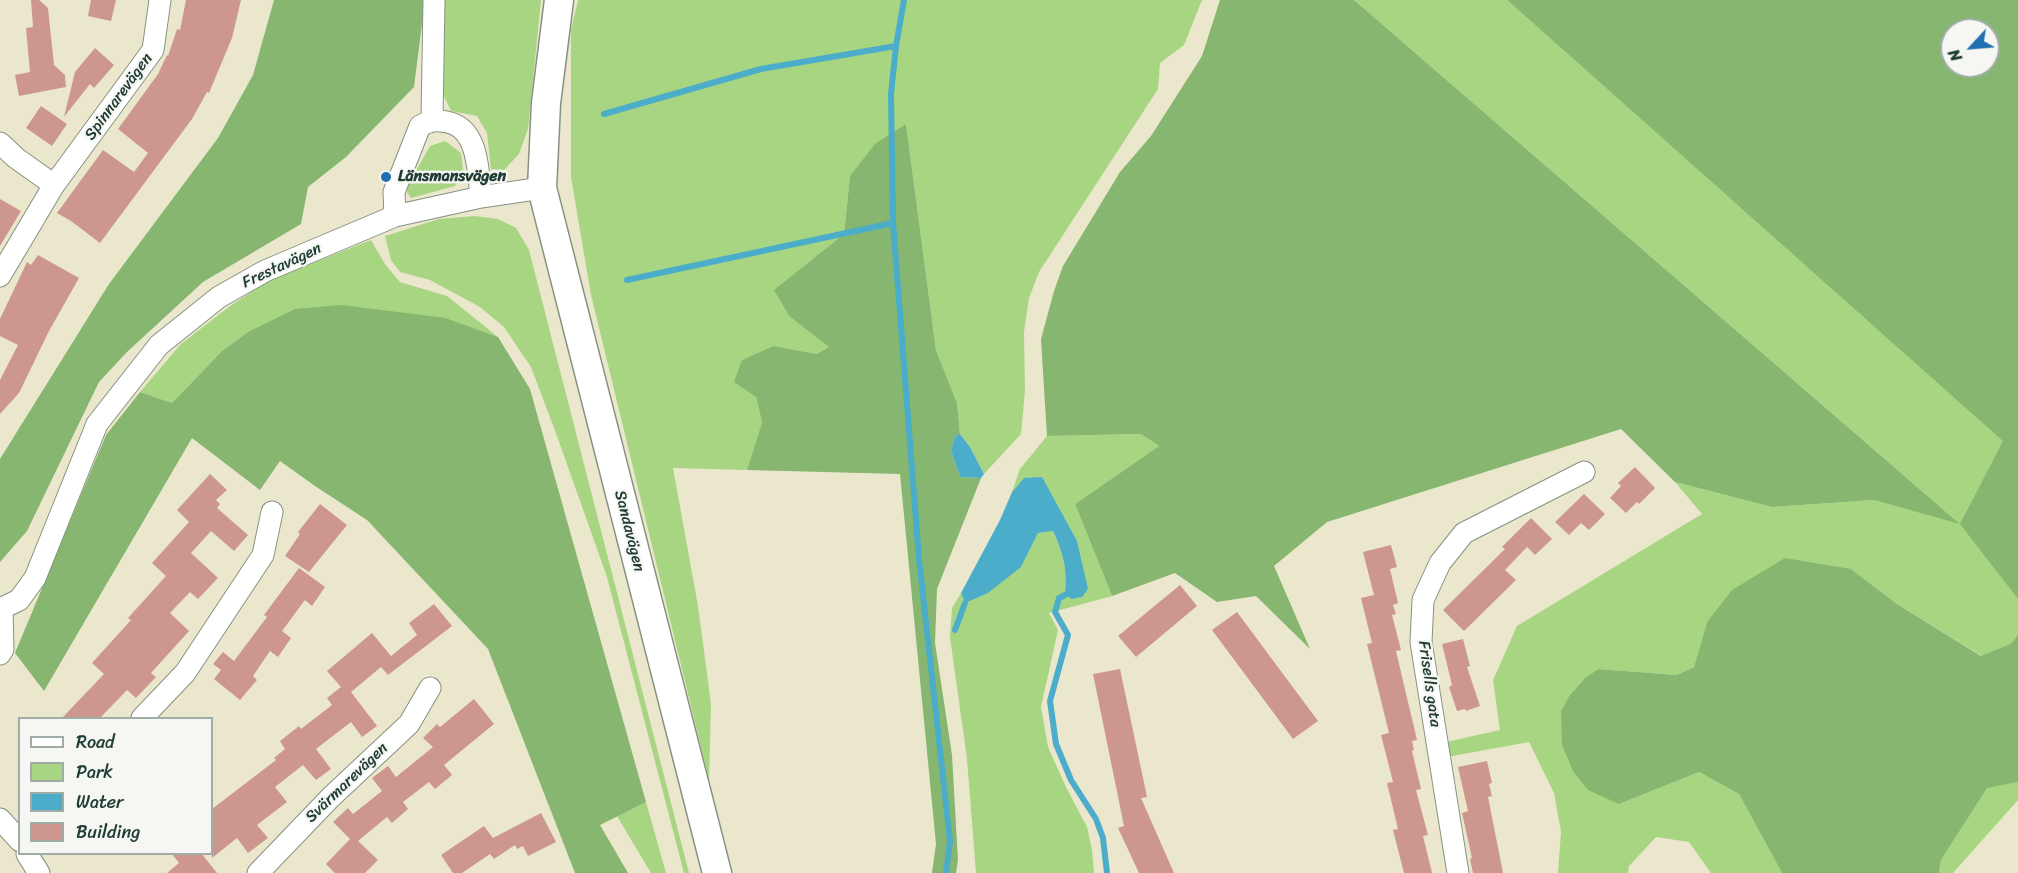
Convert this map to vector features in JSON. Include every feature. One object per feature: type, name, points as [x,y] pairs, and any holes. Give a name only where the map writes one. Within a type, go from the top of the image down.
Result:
[{"type":"street","name":"Spinnarevägen","points":[[0,276],[54,185],[153,50],[160,0]]},
{"type":"street","points":[[432,120],[434,0]]},
{"type":"street","points":[[542,188],[546,103],[559,0]]},
{"type":"street","points":[[394,216],[394,192],[420,126],[432,120],[453,123],[468,134],[477,159],[481,197]]},
{"type":"street","points":[[0,143],[16,158],[54,185]]},
{"type":"street","name":"Frestavägen","points":[[1,609],[19,600],[35,578],[98,424],[159,345],[219,297],[265,271],[394,216],[481,197],[542,188]]},
{"type":"street","name":"Sandavägen","points":[[542,188],[717,873]]},
{"type":"street","name":"Frisells gata","points":[[1458,873],[1421,642],[1423,600],[1440,563],[1464,533],[1584,472]]},
{"type":"street","points":[[143,717],[184,673],[263,555],[272,512]]},
{"type":"street","points":[[0,654],[3,649],[1,609]]},
{"type":"street","name":"Svärmarevägen","points":[[258,873],[331,797],[408,724],[430,688]]},
{"type":"street","points":[[0,819],[18,840]]},
{"type":"street","points":[[28,855],[39,873]]},
{"type":"green space","points":[[274,0],[425,0],[414,87],[346,157],[308,187],[301,224],[203,282],[127,352],[99,382],[27,531],[0,562],[0,459],[109,284],[218,138],[253,75]]},
{"type":"green space","points":[[445,0],[541,0],[528,129],[519,154],[504,170],[491,169],[487,133],[477,116],[451,111],[442,92]]},
{"type":"green space","points":[[578,0],[1202,0],[1184,45],[1160,63],[1158,89],[1039,272],[1029,298],[1024,332],[1025,390],[1021,434],[984,474],[970,447],[960,434],[957,403],[936,350],[906,124],[850,176],[844,234],[775,290],[789,316],[830,347],[817,354],[774,346],[756,397],[762,422],[747,470],[673,468],[698,606],[711,704],[709,780],[591,295],[571,177],[571,30]]},
{"type":"green space","points":[[1220,0],[1354,0],[1960,524],[1874,500],[1772,507],[1675,482],[1621,429],[1327,522],[1274,566],[1310,649],[1256,596],[1217,602],[1175,573],[1112,596],[1075,504],[1159,446],[1141,434],[1047,436],[1041,339],[1063,266],[1120,172],[1151,136],[1202,56]]},
{"type":"green space","points":[[1354,0],[1507,0],[2004,441],[1961,524],[2018,599],[2018,635],[2010,644],[1982,656],[1897,604],[1851,569],[1707,622],[1694,667],[1677,675],[1598,669],[1585,678],[1569,696],[1561,711],[1619,804],[1699,772],[1739,794],[1782,873],[1711,873],[1689,842],[1656,837],[1629,866],[1628,873],[1558,873],[1561,832],[1554,793],[1529,742],[1447,757],[1446,742],[1500,730],[1493,680],[1517,626],[1702,514],[1675,482],[1772,507],[1874,500],[1959,523]]},
{"type":"green space","points":[[1507,0],[2018,0],[2018,599],[1960,524],[2003,441]]},
{"type":"green space","points":[[906,124],[936,350],[957,403],[960,434],[955,436],[951,451],[960,477],[981,478],[937,589],[935,643],[952,755],[958,860],[956,873],[932,873],[936,844],[900,474],[747,470],[762,422],[756,397],[734,382],[742,360],[774,346],[817,354],[829,347],[789,316],[774,290],[844,234],[850,176],[875,144]]},
{"type":"green space","points":[[445,141],[461,153],[463,169],[455,186],[411,198],[407,192],[409,183],[430,146]]},
{"type":"green space","points":[[475,216],[498,219],[516,228],[529,250],[689,873],[684,873],[607,577],[531,367],[504,327],[480,307],[430,280],[400,272],[391,260],[385,236],[439,219]]},
{"type":"green space","points":[[371,240],[385,264],[400,282],[447,296],[498,337],[446,318],[248,332],[222,351],[172,403],[140,392],[181,344],[230,306],[270,280]]},
{"type":"green space","points":[[341,305],[446,318],[498,337],[530,389],[646,802],[600,825],[628,873],[575,873],[488,649],[367,520],[280,461],[260,490],[192,438],[44,691],[15,653],[106,435],[140,392],[172,403],[222,351],[248,332],[295,309]]},
{"type":"green space","points":[[1141,434],[1159,446],[1075,504],[1112,596],[1049,613],[1058,630],[1041,707],[1048,747],[1087,827],[1094,873],[976,873],[967,759],[950,637],[952,608],[961,593],[965,603],[1021,567],[1038,533],[1053,531],[1062,552],[1067,579],[1088,589],[1024,478],[1012,492],[1020,469],[1047,436]]},
{"type":"green space","points":[[1785,558],[1851,569],[1897,604],[1981,656],[2010,644],[2018,635],[2018,782],[1987,788],[1941,860],[1939,873],[1782,873],[1739,794],[1699,772],[1619,804],[1588,790],[1573,771],[1562,745],[1561,711],[1569,696],[1585,678],[1598,669],[1677,675],[1694,667],[1707,622],[1732,590]]},
{"type":"green space","points":[[2018,782],[2018,800],[1953,873],[1939,873],[1941,860],[1987,787]]},
{"type":"green space","points":[[646,802],[666,873],[651,873],[617,816]]},
{"type":"water","points":[[960,434],[970,447],[984,474],[981,478],[960,477],[951,451],[955,436]]},
{"type":"water","points":[[1042,477],[1077,541],[1088,589],[1082,597],[1072,599],[1065,595],[1064,562],[1053,531],[1038,533],[1021,567],[988,593],[965,603],[961,593],[1000,520],[1012,492],[1024,478]]},
{"type":"building","points":[[31,0],[39,0],[48,8],[54,65],[65,75],[66,87],[19,96],[15,75],[30,72],[26,28],[33,27]]},
{"type":"building","points":[[91,0],[116,0],[111,21],[88,16]]},
{"type":"building","points":[[186,0],[241,0],[232,38],[209,93],[207,92],[192,119],[100,243],[57,213],[103,150],[134,172],[148,153],[118,129],[158,74],[168,56],[177,29],[180,30]]},
{"type":"building","points":[[95,48],[114,65],[94,88],[90,84],[64,117],[75,72]]},
{"type":"building","points":[[41,106],[67,124],[52,146],[26,128]]},
{"type":"building","points":[[0,199],[21,211],[0,246]]},
{"type":"building","points":[[38,255],[79,278],[49,331],[19,393],[0,414],[0,380],[18,345],[0,336],[0,319],[27,262],[31,265]]},
{"type":"building","points":[[1635,467],[1655,488],[1626,513],[1610,498],[1621,486],[1618,483]]},
{"type":"building","points":[[210,474],[227,490],[216,500],[220,504],[217,508],[248,535],[234,551],[211,531],[191,553],[218,578],[198,599],[190,592],[170,613],[189,631],[151,673],[156,677],[136,698],[127,690],[101,717],[63,717],[104,674],[92,663],[131,620],[128,618],[166,576],[152,563],[189,522],[177,510]]},
{"type":"building","points":[[1584,494],[1605,514],[1589,530],[1581,523],[1569,535],[1555,522]]},
{"type":"building","points":[[320,504],[347,525],[309,572],[285,556],[300,534],[298,532]]},
{"type":"building","points":[[1531,518],[1552,539],[1535,555],[1527,547],[1505,570],[1516,580],[1464,631],[1443,610],[1505,549],[1502,547]]},
{"type":"building","points":[[1391,545],[1397,567],[1390,569],[1398,603],[1393,605],[1396,614],[1392,615],[1401,650],[1396,651],[1417,740],[1412,741],[1414,750],[1412,751],[1421,789],[1416,790],[1428,835],[1423,836],[1432,873],[1404,873],[1393,830],[1398,829],[1387,783],[1393,782],[1381,735],[1389,733],[1367,644],[1372,643],[1361,598],[1374,595],[1363,552]]},
{"type":"building","points":[[299,568],[325,587],[312,606],[305,600],[282,631],[291,638],[278,657],[270,651],[253,676],[257,680],[240,700],[214,679],[221,670],[213,664],[223,652],[234,661],[267,617],[264,615]]},
{"type":"building","points":[[1180,585],[1197,606],[1136,657],[1118,636]]},
{"type":"building","points":[[434,604],[452,626],[388,675],[381,667],[351,692],[377,726],[362,737],[351,722],[316,749],[331,769],[316,780],[303,765],[275,787],[287,802],[257,825],[268,838],[248,853],[237,838],[212,858],[213,808],[276,760],[274,758],[285,749],[280,741],[299,726],[301,729],[332,705],[327,698],[341,687],[327,671],[372,633],[391,656],[417,635],[409,623]]},
{"type":"building","points":[[1237,612],[1318,721],[1293,739],[1212,630]]},
{"type":"building","points":[[1463,639],[1470,666],[1467,667],[1480,706],[1466,711],[1465,709],[1457,711],[1449,687],[1452,685],[1442,644]]},
{"type":"building","points":[[1120,669],[1147,797],[1141,798],[1174,873],[1139,873],[1118,828],[1124,826],[1093,674]]},
{"type":"building","points":[[474,699],[494,724],[444,765],[452,775],[435,789],[429,782],[403,802],[408,809],[392,823],[387,817],[358,841],[378,860],[365,873],[335,873],[326,864],[350,839],[333,822],[348,808],[353,814],[382,791],[372,778],[388,766],[396,777],[433,747],[423,738],[437,724],[440,727]]},
{"type":"building","points":[[1487,761],[1492,783],[1489,784],[1492,796],[1488,797],[1503,873],[1473,873],[1462,813],[1468,811],[1458,767]]},
{"type":"building","points":[[541,813],[556,842],[528,856],[523,846],[517,849],[515,845],[494,859],[490,854],[462,873],[453,873],[441,855],[484,826],[493,838]]},
{"type":"building","points":[[173,855],[203,855],[217,873],[167,873],[179,863]]},
{"type":"waterway","points":[[904,0],[891,94],[893,223],[919,559],[950,841],[946,873]]},
{"type":"waterway","points":[[604,114],[761,69],[896,46]]},
{"type":"waterway","points":[[627,280],[893,223]]},
{"type":"waterway","points":[[1065,595],[1059,598],[1055,612],[1068,635],[1050,701],[1056,744],[1071,780],[1096,819],[1103,838],[1107,873]]},
{"type":"waterway","points":[[955,630],[965,603]]},
{"type":"place","name":"Länsmansvägen","points":[[386,177]]}]
